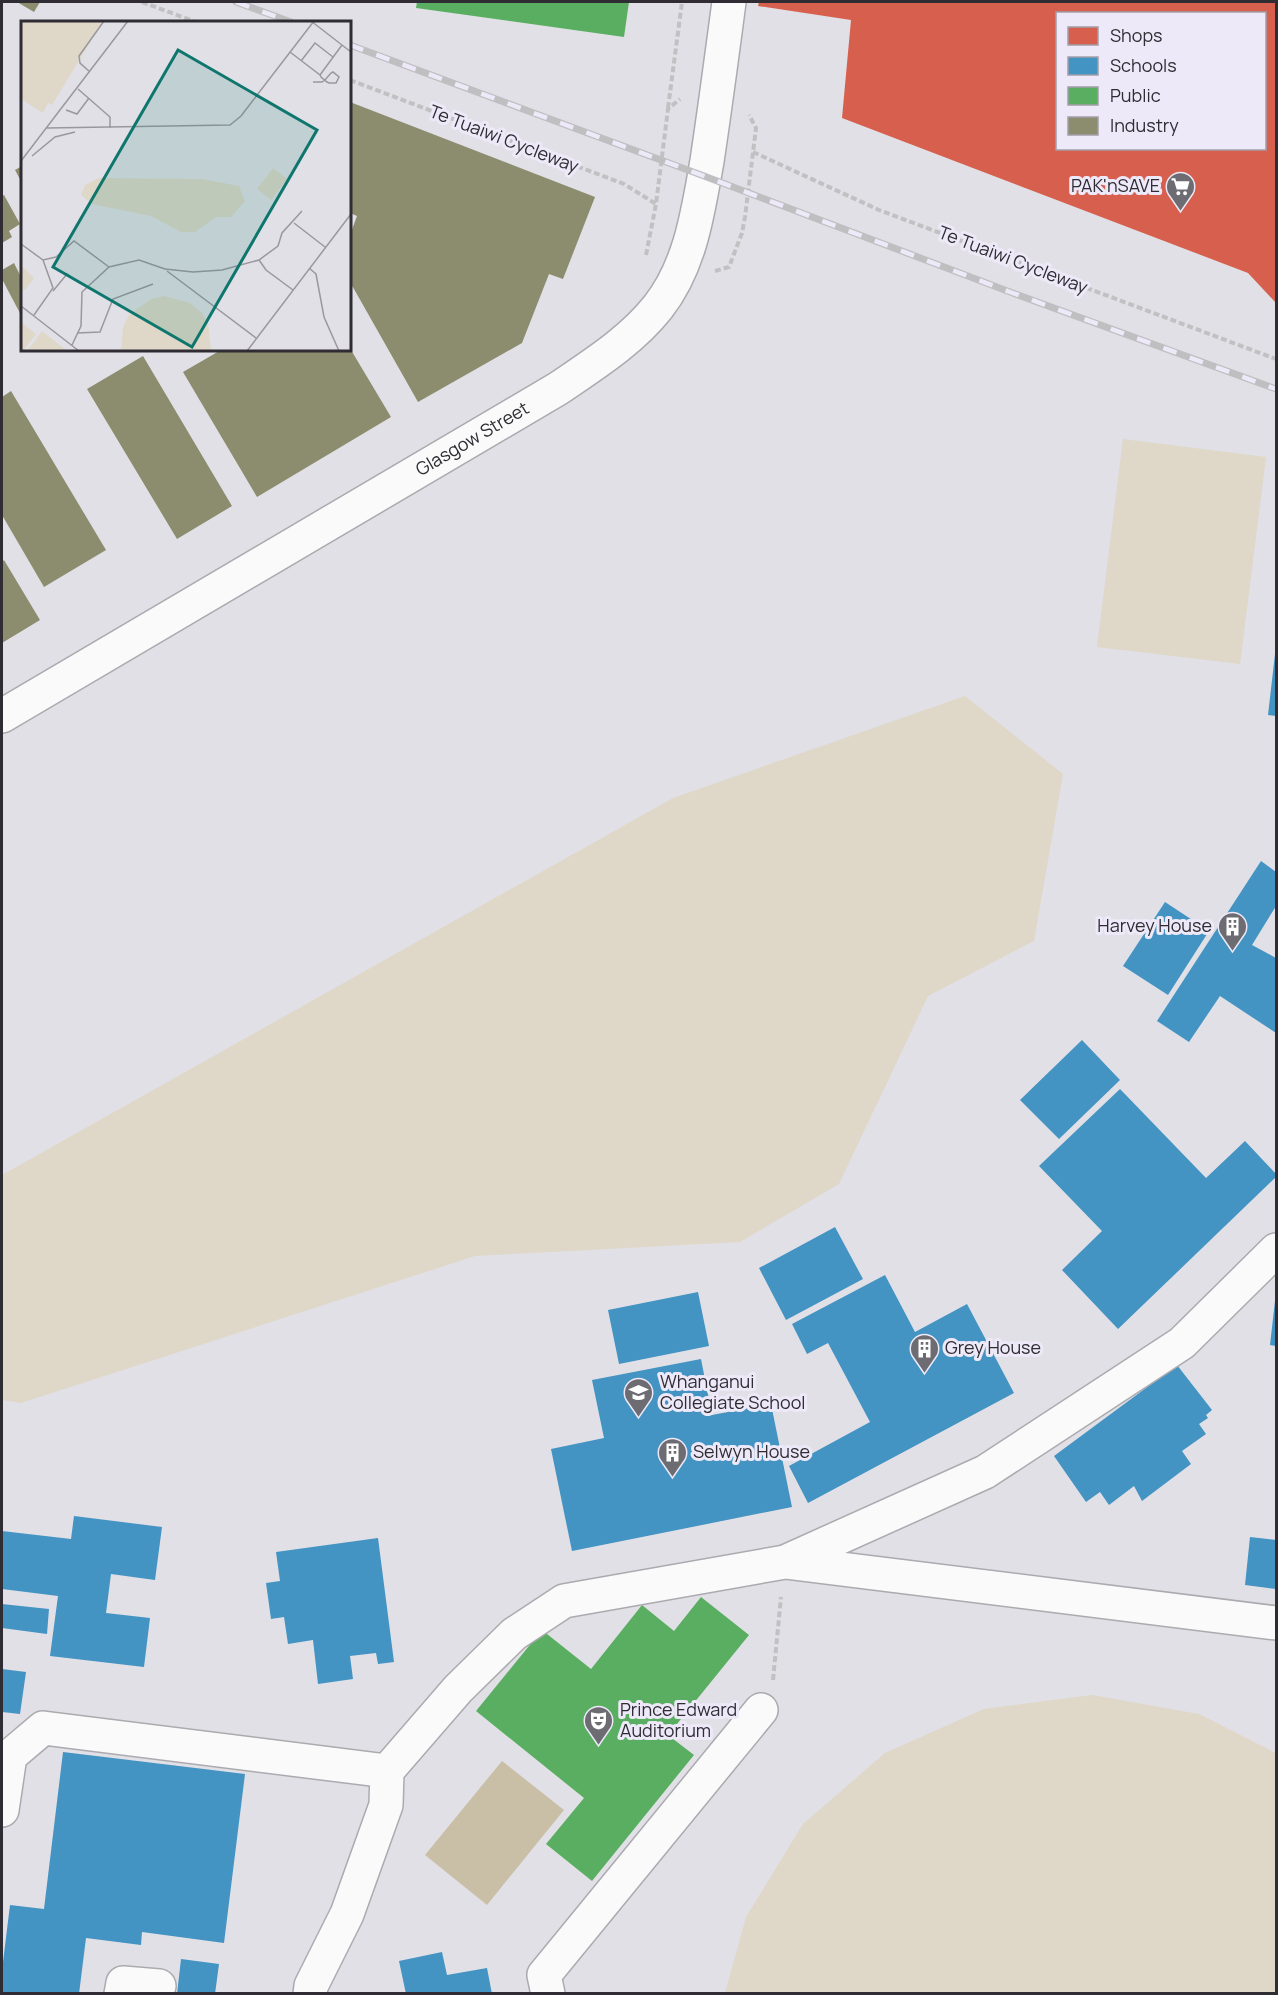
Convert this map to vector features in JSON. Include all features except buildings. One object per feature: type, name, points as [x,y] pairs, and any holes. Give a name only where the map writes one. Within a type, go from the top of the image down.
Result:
[{"type":"main road","name":"Glasgow Street","points":[[2,716],[549,394],[626,340],[663,299],[674,283],[688,249],[700,203],[729,2]]},
{"type":"main road","points":[[310,1994],[311,1986],[347,1914],[386,1805],[387,1771],[458,1689],[514,1634],[564,1601],[785,1562],[985,1472],[1182,1343],[1276,1250]]},
{"type":"main road","points":[[785,1562],[1276,1623]]},
{"type":"main road","points":[[548,1994],[544,1976],[761,1710]]},
{"type":"main road","points":[[2,1810],[10,1756],[43,1728],[387,1771]]},
{"type":"main road","points":[[121,1994],[123,1983],[159,1986]]},
{"type":"path","points":[[142,2],[193,21]]},
{"type":"path","points":[[645,260],[656,204],[682,2]]},
{"type":"path","name":"Te Tuaiwi Cycleway","points":[[351,80],[624,184],[656,204]]},
{"type":"path","points":[[668,109],[678,101]]},
{"type":"path","points":[[721,270],[729,267],[745,217],[756,128],[748,114]]},
{"type":"path","name":"Te Tuaiwi Cycleway","points":[[753,152],[879,210],[1276,359]]},
{"type":"path","points":[[728,249],[735,250]]},
{"type":"path","points":[[761,1710],[772,1690],[785,1562]]},
{"type":"shaded area","points":[[1123,439],[1266,457],[1240,664],[1097,647]]},
{"type":"shaded area","points":[[965,696],[1063,774],[1034,941],[928,996],[839,1184],[740,1242],[475,1256],[21,1403],[2,1400],[2,1175],[673,798]]},
{"type":"shaded area","points":[[1092,1695],[1199,1714],[1276,1753],[1276,1993],[725,1993],[746,1917],[803,1824],[885,1753],[984,1709]]},
{"type":"shaded area","points":[[502,1761],[564,1810],[487,1905],[425,1855]]},
{"type":"railway","points":[[236,2],[288,21]]},
{"type":"railway","points":[[351,45],[1276,389]]},
{"type":"place","name":"PAK'nSAVE","points":[[1181,212]]},
{"type":"place","name":"Harvey House","points":[[1233,952]]},
{"type":"place","name":"Grey House","points":[[924,1374]]},
{"type":"place","name":"Whanganui Collegiate School","points":[[639,1418]]},
{"type":"place","name":"Selwyn House","points":[[672,1478]]},
{"type":"place","name":"Prince Edward Auditorium","points":[[599,1746]]}]
